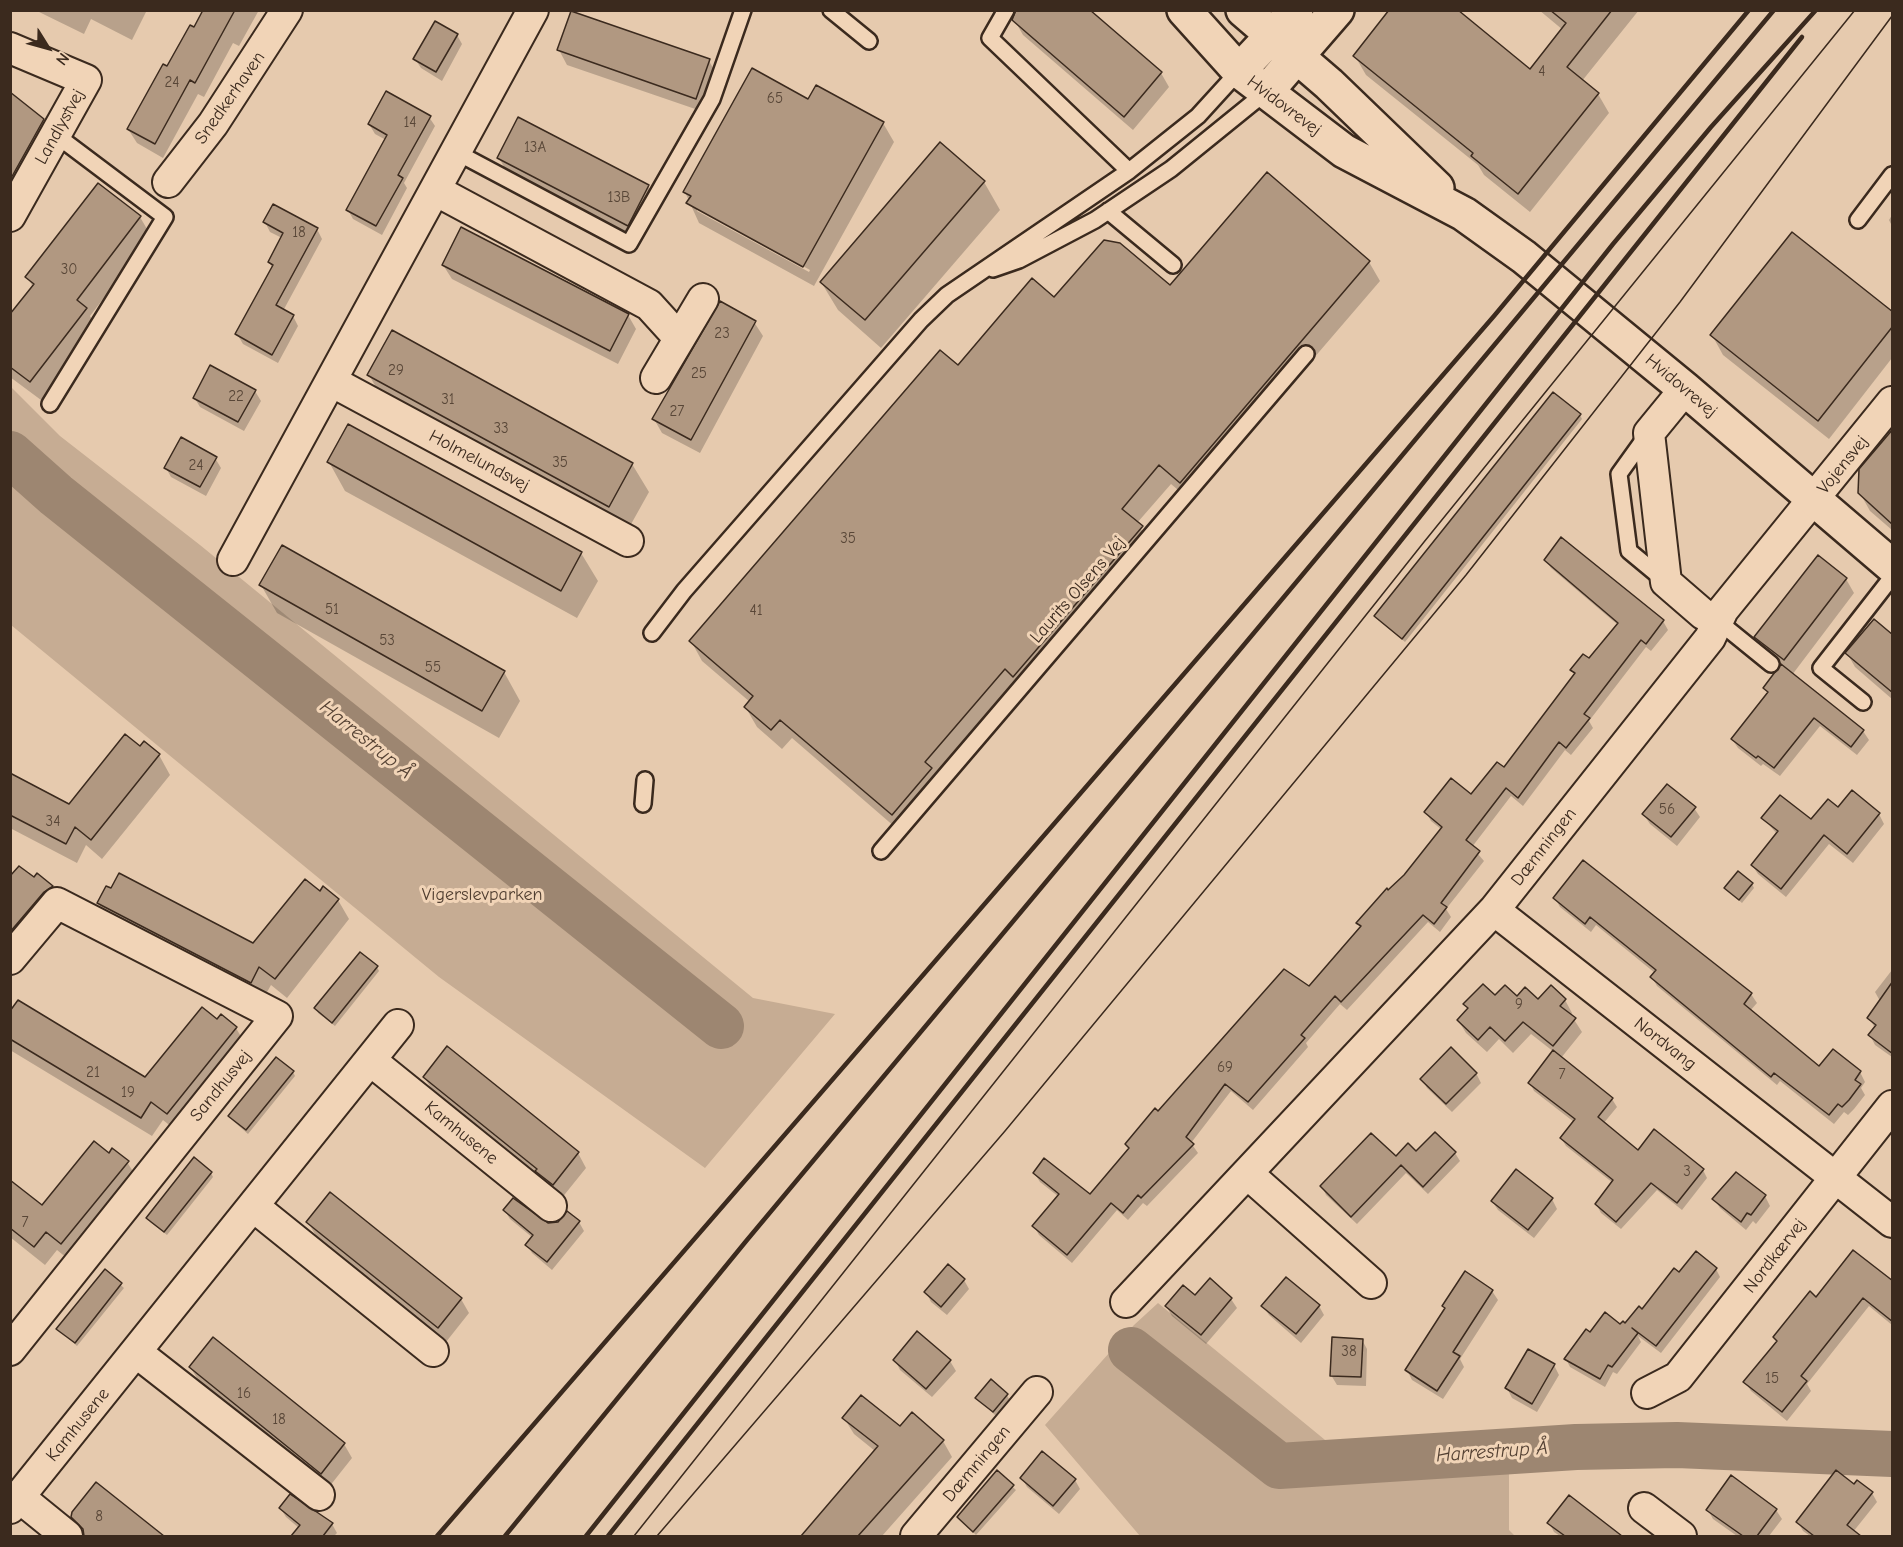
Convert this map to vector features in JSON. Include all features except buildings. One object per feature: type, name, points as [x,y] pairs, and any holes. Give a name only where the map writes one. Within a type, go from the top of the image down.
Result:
[{"type":"street","name":"Snedkerhaven","points":[[168,182],[213,124],[287,10]]},
{"type":"street","points":[[233,560],[533,10]]},
{"type":"street","name":"Hvidovrevej","points":[[1184,10],[1239,71],[1344,151],[1464,214]]},
{"type":"street","name":"Hvidovrevej","points":[[1243,10],[1286,46],[1464,214],[1524,257],[1686,389],[1893,566]]},
{"type":"street","points":[[1266,92],[1286,46],[1296,10]]},
{"type":"street","points":[[1239,71],[1286,46],[1338,10]]},
{"type":"street","name":"Landlystvej","points":[[10,48],[86,80],[10,216]]},
{"type":"street","points":[[435,190],[650,306],[679,338]]},
{"type":"street","points":[[656,378],[703,299]]},
{"type":"street","name":"Holmelundsvej","points":[[331,381],[628,541]]},
{"type":"street","points":[[1686,389],[1649,433],[1666,582],[1703,614],[1718,621]]},
{"type":"street","name":"Vojensvej","points":[[1815,499],[1893,402]]},
{"type":"street","name":"Dæmningen","points":[[1126,1302],[1494,910],[1710,638],[1723,610],[1815,499]]},
{"type":"street","name":"Sandhusvej","points":[[10,959],[57,903],[277,1016],[10,1350]]},
{"type":"street","name":"Nordvang","points":[[1494,910],[1893,1222]]},
{"type":"street","name":"Kamhusene","points":[[67,1536],[15,1503],[398,1025]]},
{"type":"street","name":"Kamhusene","points":[[370,1060],[551,1206]]},
{"type":"street","name":"Nordkærvej","points":[[1647,1393],[1678,1377],[1893,1106]]},
{"type":"street","points":[[1248,1174],[1371,1283]]},
{"type":"street","points":[[253,1206],[433,1351]]},
{"type":"street","points":[[136,1352],[319,1495]]},
{"type":"street","name":"Dæmningen","points":[[916,1536],[1037,1392]]},
{"type":"street","points":[[1644,1508],[1681,1536]]},
{"type":"lane","points":[[456,152],[629,244],[712,99],[742,10]]},
{"type":"lane","points":[[831,10],[869,41]]},
{"type":"lane","points":[[1006,10],[990,38],[1129,171]]},
{"type":"lane","points":[[652,633],[684,591],[921,320],[947,295],[1035,232],[1129,171],[1198,116],[1239,71]]},
{"type":"lane","points":[[979,274],[1019,260],[1108,212],[1171,169],[1266,92]]},
{"type":"lane","points":[[50,404],[165,217],[56,135]]},
{"type":"lane","points":[[1858,220],[1893,175]]},
{"type":"lane","points":[[1108,212],[1173,265]]},
{"type":"lane","name":"Laurits Olsens Vej","points":[[881,851],[1305,354]]},
{"type":"lane","points":[[1863,702],[1821,668],[1893,577]]},
{"type":"lane","points":[[1718,621],[1772,664]]},
{"type":"lane","points":[[643,804],[645,780]]},
{"type":"green space","name":"Vigerslevparken","points":[[10,386],[60,436],[200,545],[753,998],[835,1014],[705,1168],[439,977],[11,625]]},
{"type":"green space","points":[[1158,1303],[1330,1444],[1509,1431],[1509,1530],[1515,1536],[1140,1536],[1045,1425],[1134,1325]]},
{"type":"waterway","name":"Harrestrup Å","points":[[10,454],[56,495],[721,1026]]},
{"type":"waterway","name":"Harrestrup Å","points":[[1131,1350],[1279,1466],[1576,1447],[1677,1445],[1892,1454]]},
{"type":"tram line","points":[[634,1536],[1424,542],[1855,10]]},
{"type":"tram line","points":[[657,1536],[1005,1131],[1466,575],[1680,302],[1892,16]]},
{"type":"railway","points":[[437,1536],[1494,316],[1749,10]]},
{"type":"railway","points":[[505,1536],[747,1240],[1774,10]]},
{"type":"railway","points":[[586,1536],[1613,244],[1711,127],[1816,10]]},
{"type":"railway","points":[[608,1536],[1802,37]]}]
